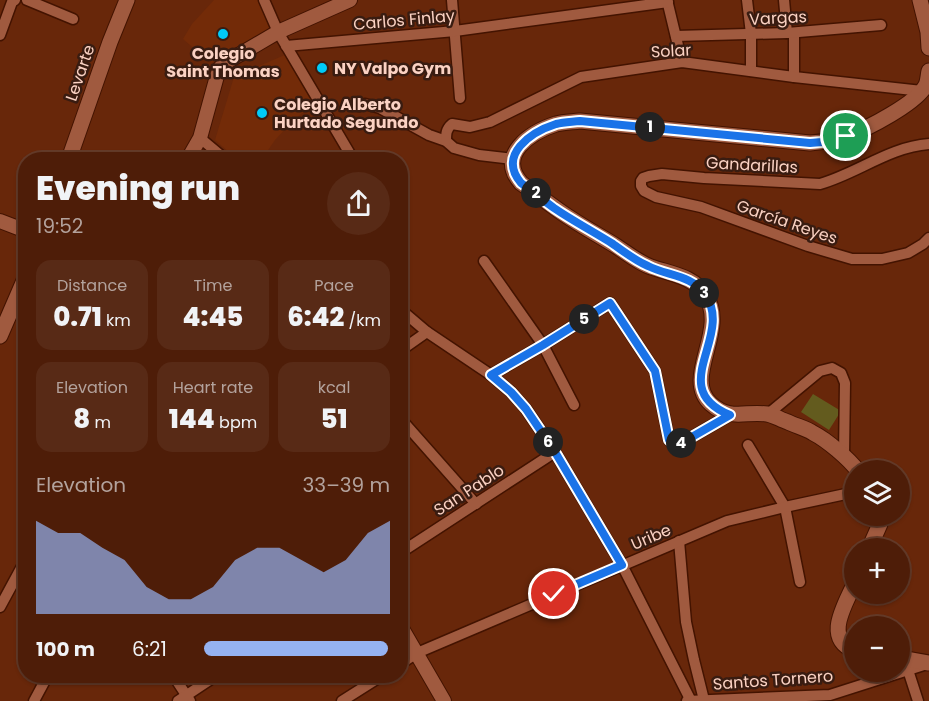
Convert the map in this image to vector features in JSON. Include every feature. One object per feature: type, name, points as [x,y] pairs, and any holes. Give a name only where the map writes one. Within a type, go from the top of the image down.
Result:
[{"type":"main road","name":"Levarte","points":[[71,152],[127,0]]},
{"type":"main road","points":[[920,0],[928,32],[929,48]]},
{"type":"main road","points":[[848,460],[815,433],[768,414],[730,415],[718,410],[709,402],[701,387],[701,377],[713,324],[711,306],[704,292],[692,281],[648,266],[555,208],[521,183],[514,172],[514,153],[522,143],[541,130],[558,124],[580,121],[810,143],[822,142],[846,136],[869,126],[905,105],[926,83]]},
{"type":"main road","points":[[0,336],[18,294]]},
{"type":"main road","points":[[844,644],[840,640],[837,628],[845,604]]},
{"type":"main road","points":[[910,664],[929,663]]},
{"type":"street","points":[[27,0],[73,19]]},
{"type":"street","points":[[264,0],[278,32],[349,152]]},
{"type":"street","points":[[192,152],[200,138],[217,76],[225,63],[278,32],[350,0]]},
{"type":"street","points":[[452,0],[460,98]]},
{"type":"street","points":[[747,0],[751,34],[751,71]]},
{"type":"street","points":[[784,0],[794,77]]},
{"type":"street","points":[[0,35],[14,1]]},
{"type":"street","points":[[668,1],[682,62]]},
{"type":"street","name":"Carlos Finlay","points":[[286,45],[455,31],[668,1]]},
{"type":"street","name":"Vargas","points":[[676,36],[790,33],[881,25]]},
{"type":"street","name":"Solar","points":[[446,141],[446,132],[452,124],[470,127],[490,122],[576,79],[682,62],[794,77],[926,83]]},
{"type":"street","points":[[358,105],[365,104],[380,108],[429,135],[446,141],[454,148],[513,159]]},
{"type":"street","points":[[200,138],[217,152]]},
{"type":"street","name":"Gandarillas","points":[[641,181],[649,176],[662,174],[820,184],[834,180],[899,149],[929,144]]},
{"type":"street","name":"García Reyes","points":[[641,181],[644,191],[656,197],[700,207],[808,246],[852,259],[882,259],[908,253],[929,238]]},
{"type":"street","points":[[0,221],[18,228]]},
{"type":"street","points":[[484,261],[543,345],[574,405]]},
{"type":"street","points":[[491,375],[610,303],[655,371],[669,440],[678,445],[730,415]]},
{"type":"street","points":[[408,316],[427,332],[491,375],[526,409],[555,452],[622,565],[691,700]]},
{"type":"street","points":[[408,345],[427,332]]},
{"type":"street","points":[[768,414],[820,371],[832,368],[841,373],[845,383],[844,455]]},
{"type":"street","points":[[408,427],[476,504]]},
{"type":"street","points":[[748,445],[785,507],[800,582]]},
{"type":"street","name":"San Pablo","points":[[408,548],[555,452]]},
{"type":"street","name":"Uribe","points":[[408,658],[727,521],[844,494]]},
{"type":"street","points":[[679,541],[686,622],[704,700]]},
{"type":"street","points":[[0,607],[18,574]]},
{"type":"street","points":[[408,638],[444,701]]},
{"type":"street","points":[[910,680],[918,701]]},
{"type":"street","name":"Santos Tornero","points":[[686,701],[830,695],[861,682]]},
{"type":"street","points":[[34,701],[44,683]]},
{"type":"street","points":[[177,683],[185,699],[206,683]]},
{"type":"street","points":[[342,701],[370,683]]},
{"type":"shaded area","name":"Colegio Saint Thomas","points":[[214,0],[260,0],[270,28],[211,63],[183,39],[192,24]]},
{"type":"shaded area","name":"Colegio Alberto Hurtado Segundo","points":[[287,54],[314,102],[289,125],[267,152],[229,152],[215,140],[234,77]]},
{"type":"shaded area","points":[[813,394],[841,411],[829,430],[801,412]]},
{"type":"place","name":"Colegio Saint Thomas","points":[[223,34]]},
{"type":"place","name":"NY Valpo Gym","points":[[322,68]]},
{"type":"place","name":"Colegio Alberto Hurtado Segundo","points":[[262,113]]},
{"type":"route","points":[[554,594],[622,565],[555,452],[526,409],[491,375],[610,303],[655,371],[669,440],[678,445],[730,415],[718,410],[702,392],[700,382],[713,324],[711,306],[704,292],[692,281],[648,266],[555,208],[517,178],[512,165],[514,153],[522,143],[541,130],[558,124],[580,121],[810,143],[846,136]]}]
